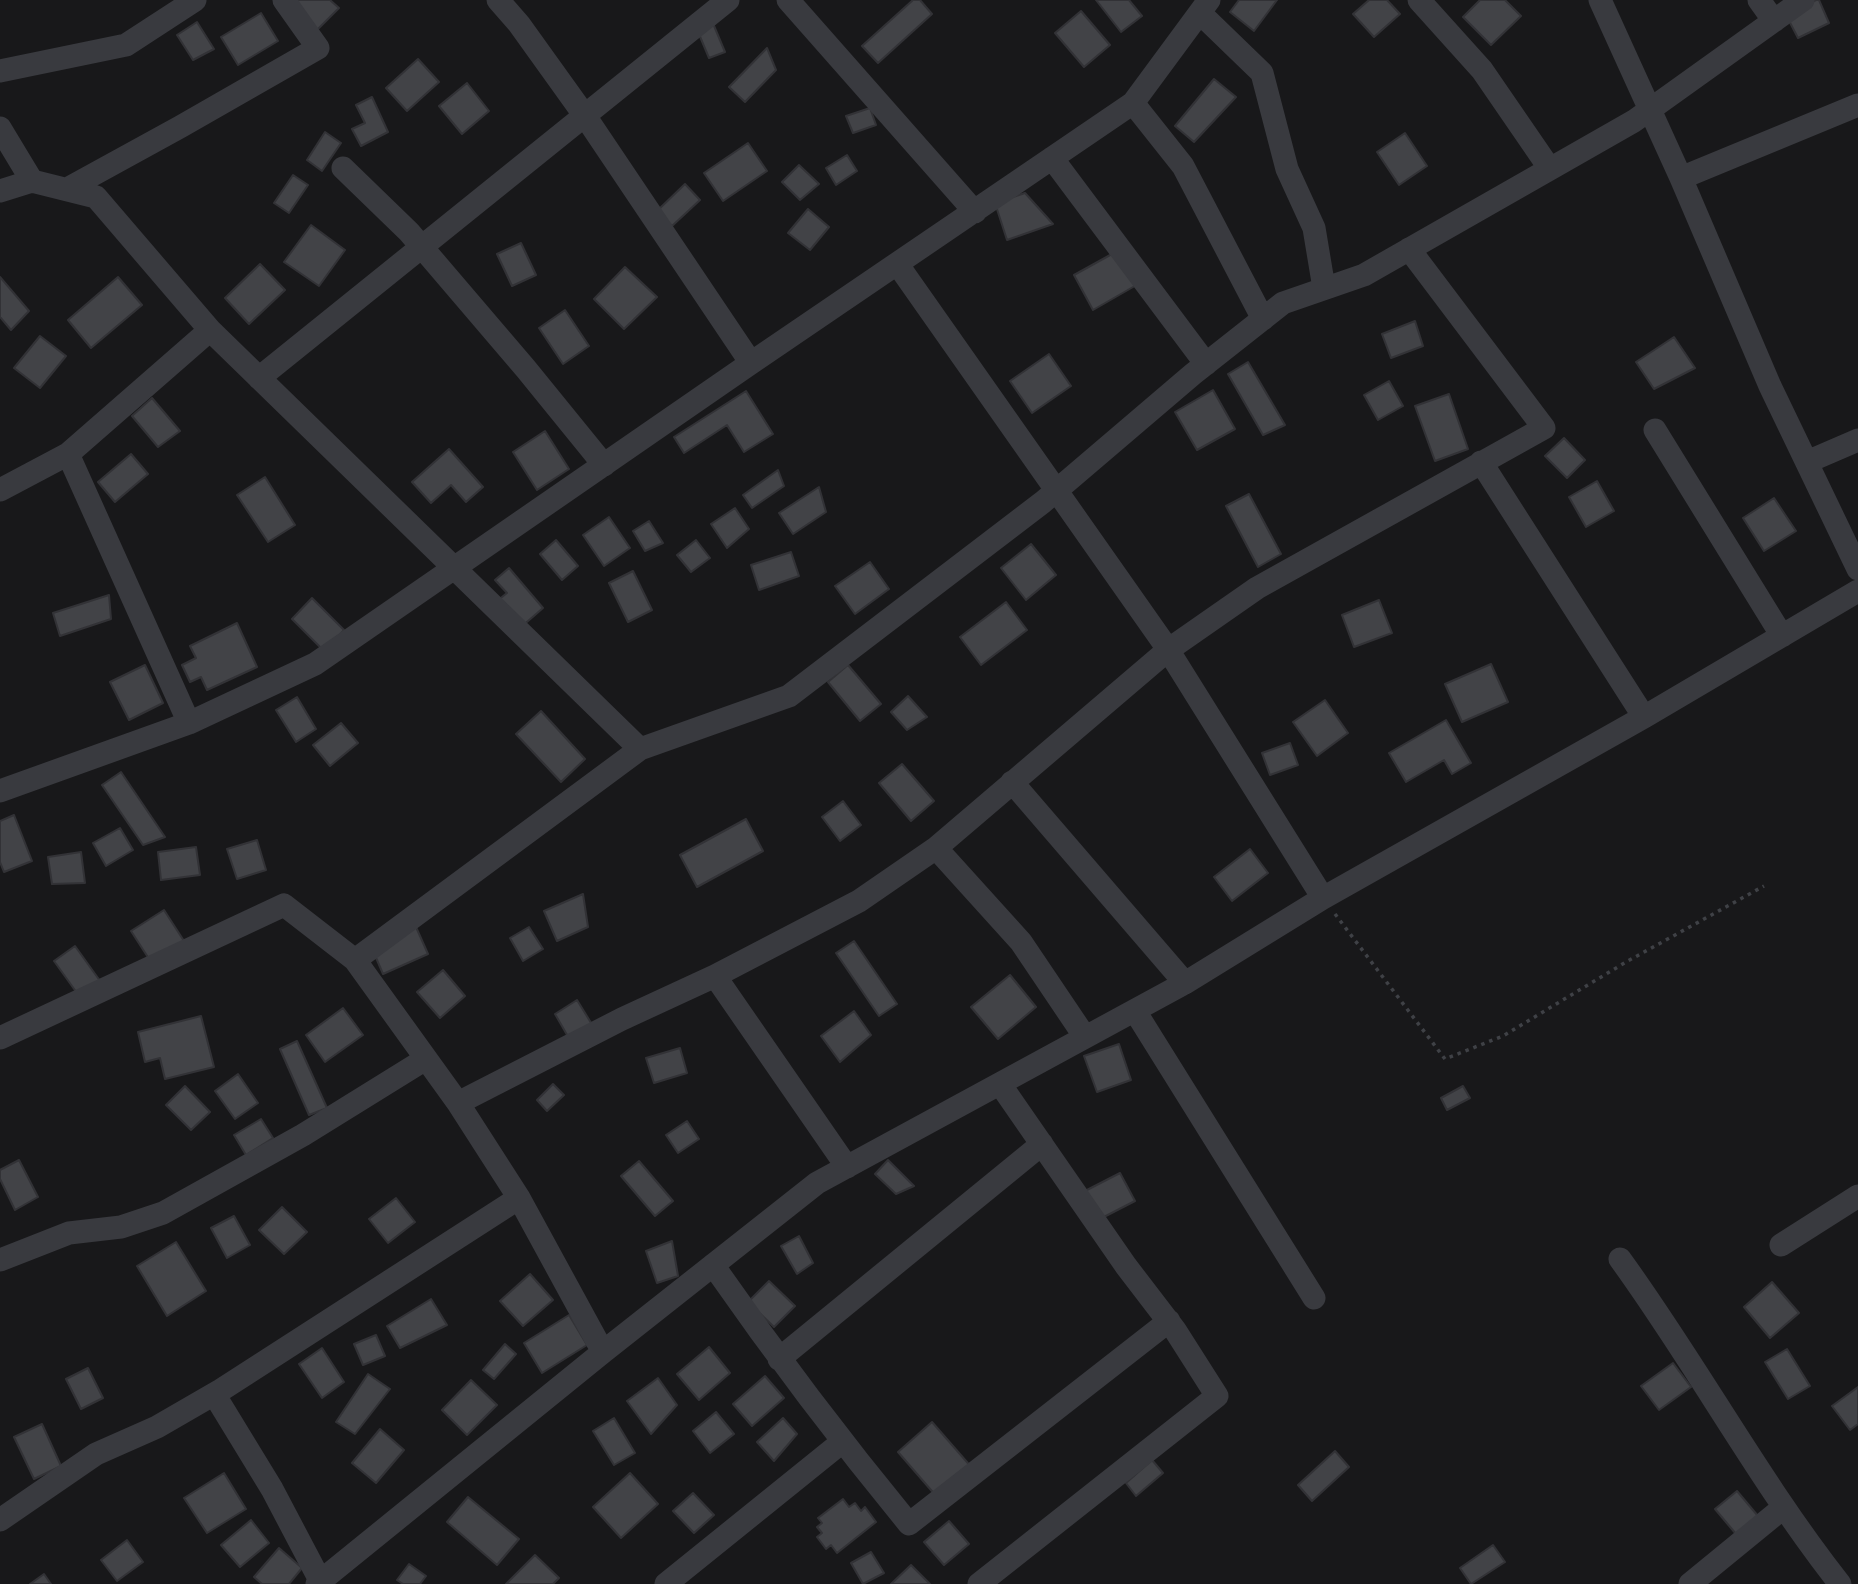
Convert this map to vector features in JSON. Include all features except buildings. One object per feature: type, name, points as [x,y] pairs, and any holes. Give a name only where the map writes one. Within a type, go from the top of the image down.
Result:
[{"type":"street","points":[[0,71],[126,45],[195,0]]},
{"type":"street","points":[[67,190],[318,48],[285,0]]},
{"type":"street","points":[[498,0],[519,24],[585,116],[751,363]]},
{"type":"street","points":[[788,0],[975,212]]},
{"type":"street","points":[[1419,0],[1482,70],[1550,169]]},
{"type":"street","points":[[1600,0],[1681,178],[1770,386],[1858,569]]},
{"type":"street","points":[[1759,0],[1774,21]]},
{"type":"street","points":[[355,960],[640,749],[789,696],[1056,490],[1283,303],[1364,275],[1634,121],[1802,0]]},
{"type":"street","points":[[259,378],[585,116],[718,3]]},
{"type":"street","points":[[0,791],[188,723],[315,664],[1133,103],[1205,6],[1262,73],[1287,169],[1314,228],[1324,288]]},
{"type":"street","points":[[1133,103],[1183,166],[1263,319]]},
{"type":"street","points":[[1681,178],[1858,105]]},
{"type":"street","points":[[0,128],[32,181]]},
{"type":"street","points":[[1052,158],[1206,364]]},
{"type":"street","points":[[343,168],[409,232],[604,465]]},
{"type":"street","points":[[0,191],[32,181],[96,197],[210,330],[640,749]]},
{"type":"street","points":[[458,1103],[622,1019],[715,976],[859,901],[936,848],[1168,650],[1257,588],[1544,428],[1409,249]]},
{"type":"street","points":[[898,265],[1168,650],[1323,898]]},
{"type":"street","points":[[0,490],[68,454],[210,330]]},
{"type":"street","points":[[1655,430],[1782,636]]},
{"type":"street","points":[[1807,463],[1858,440]]},
{"type":"street","points":[[68,454],[188,723]]},
{"type":"street","points":[[1481,463],[1644,717]]},
{"type":"street","points":[[214,1394],[272,1489],[320,1583],[603,1352],[817,1183],[1185,983],[1323,898],[1644,717],[1858,591]]},
{"type":"street","points":[[1013,782],[1185,983]]},
{"type":"street","points":[[936,848],[1021,942],[1085,1037]]},
{"type":"street","points":[[0,1038],[284,905],[355,960],[424,1060],[458,1103],[519,1198],[603,1352]]},
{"type":"street","points":[[715,976],[847,1167]]},
{"type":"street","points":[[1135,1010],[1314,1298]]},
{"type":"street","points":[[0,1260],[69,1233],[121,1227],[163,1213],[303,1135],[424,1060]]},
{"type":"street","points":[[988,1581],[1217,1396],[1168,1321],[1126,1266],[1000,1084]]},
{"type":"street","points":[[779,1359],[1042,1144]]},
{"type":"street","points":[[1781,1245],[1858,1196]]},
{"type":"street","points":[[0,1520],[96,1454],[157,1427],[214,1394],[519,1198]]},
{"type":"street","points":[[1620,1259],[1801,1535],[1840,1584]]},
{"type":"street","points":[[713,1265],[779,1359],[909,1524],[1168,1321]]},
{"type":"street","points":[[666,1584],[842,1442]]},
{"type":"street","points":[[1690,1584],[1784,1507]]},
{"type":"path","points":[[1323,898],[1445,1059],[1503,1036],[1626,962],[1764,886]]}]
